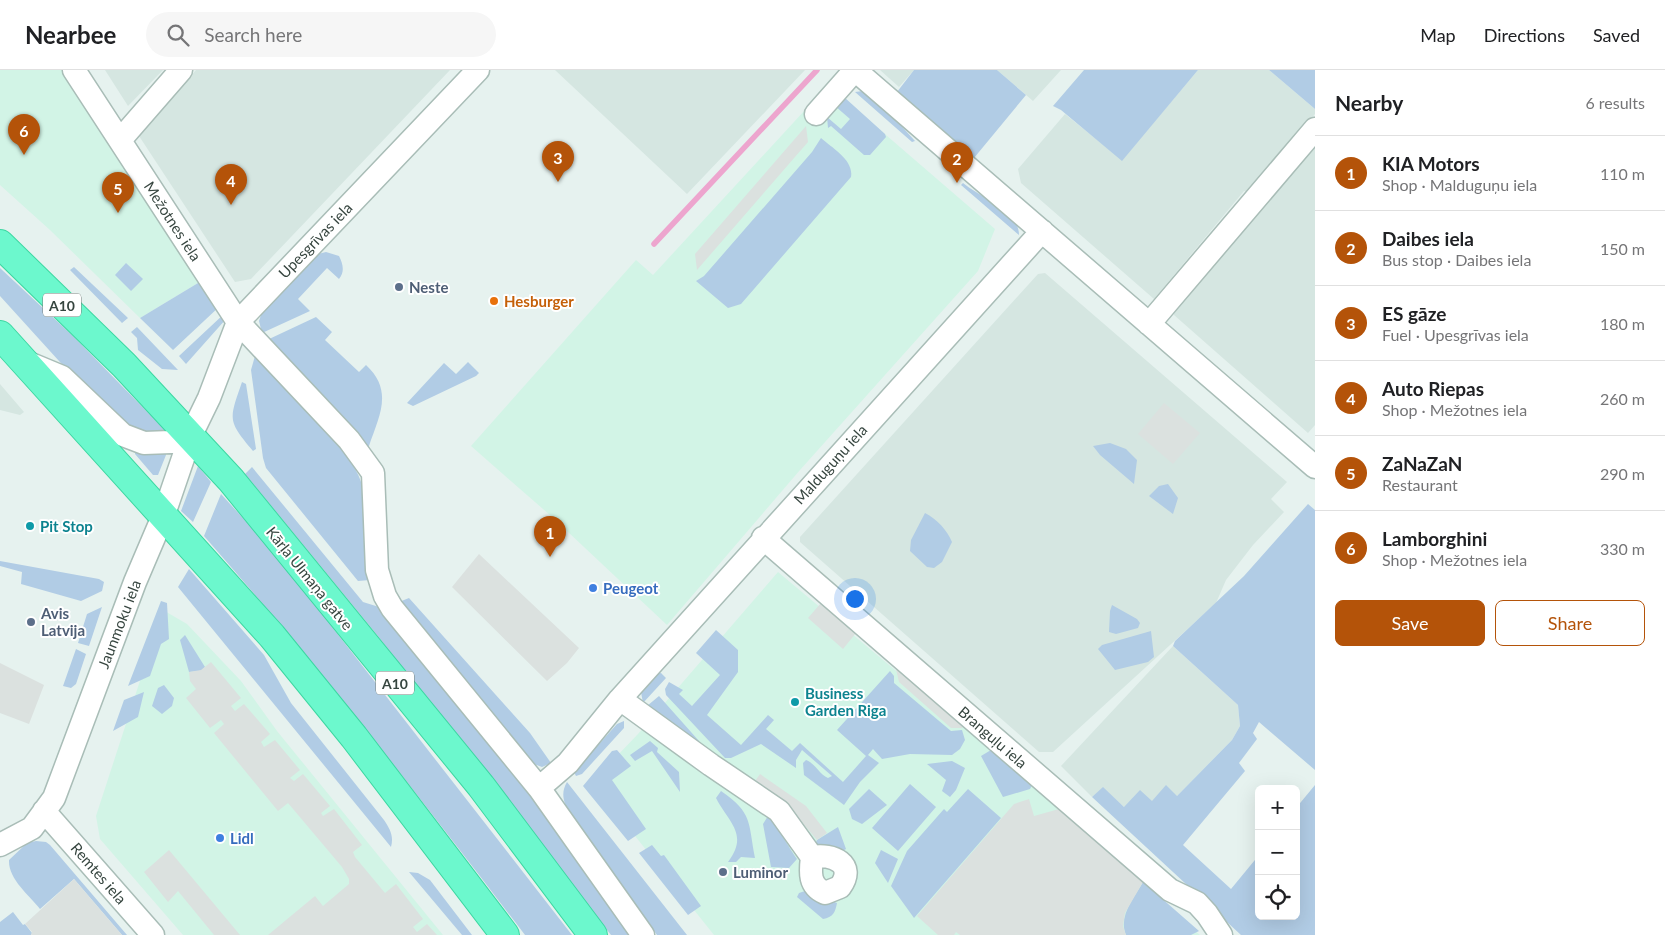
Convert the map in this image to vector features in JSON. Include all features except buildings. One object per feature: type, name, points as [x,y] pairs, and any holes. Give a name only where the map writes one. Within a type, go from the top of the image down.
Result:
[{"type":"highway","name":"Kārļa Ulmaņa gatve","points":[[0,244],[124,365],[231,480],[481,786],[593,935]]},
{"type":"highway","points":[[0,335],[164,514],[290,657],[354,737],[505,935]]},
{"type":"street","name":"Mežotnes iela","points":[[74,70],[238,322],[348,440],[373,474],[377,570],[385,596],[398,616],[539,788],[643,935]]},
{"type":"street","points":[[120,139],[181,70]]},
{"type":"street","name":"Upesgrīvas iela","points":[[191,435],[209,398],[238,322],[478,70]]},
{"type":"street","points":[[816,114],[855,70],[1149,324],[1312,460]]},
{"type":"street","points":[[1149,324],[1315,129]]},
{"type":"street","name":"Malduguņu iela","points":[[539,788],[568,763],[620,699],[763,538],[1042,231]]},
{"type":"street","points":[[25,362],[62,377],[123,435],[144,443],[171,442],[191,435]]},
{"type":"street","name":"Jaunmoku iela","points":[[0,845],[32,828],[54,798],[135,582],[164,514],[191,435]]},
{"type":"street","name":"Branguļu iela","points":[[763,538],[1170,890],[1196,902],[1208,914],[1221,935]]},
{"type":"street","points":[[620,699],[711,765],[779,811],[812,857]]},
{"type":"street","points":[[0,828],[25,815],[44,811]]},
{"type":"street","name":"Remtes iela","points":[[44,811],[153,935]]},
{"type":"shaded area","points":[[0,70],[64,70],[203,280],[140,318],[50,230],[0,185]]},
{"type":"shaded area","points":[[105,70],[163,70],[128,106]]},
{"type":"shaded area","points":[[196,70],[450,70],[251,279],[235,282],[139,136]]},
{"type":"shaded area","points":[[555,70],[805,70],[687,194]]},
{"type":"shaded area","points":[[880,70],[914,70],[899,87]]},
{"type":"shaded area","points":[[914,70],[997,70],[1026,95],[974,158],[897,92]]},
{"type":"shaded area","points":[[997,70],[1061,70],[1033,101]]},
{"type":"shaded area","points":[[1084,70],[1198,70],[1122,161],[1061,110],[1053,106]]},
{"type":"shaded area","points":[[1198,70],[1269,70],[1315,109],[1315,114],[1247,192],[1244,191],[1154,299],[1021,183],[1018,169],[1065,114],[1122,160]]},
{"type":"shaded area","points":[[1269,70],[1315,70],[1315,109]]},
{"type":"shaded area","points":[[828,85],[995,229],[978,271],[800,470],[667,625],[551,516],[471,446],[636,260],[653,275]]},
{"type":"shaded area","points":[[863,91],[878,100],[915,141],[912,142],[855,92]]},
{"type":"shaded area","points":[[844,97],[885,134],[886,137],[870,155],[864,155],[831,126],[828,128],[827,117],[841,129],[850,119],[835,106]]},
{"type":"shaded area","points":[[806,126],[808,142],[697,270],[695,254]]},
{"type":"shaded area","points":[[821,138],[846,160],[851,171],[851,177],[741,304],[728,308],[696,281],[704,276],[812,152]]},
{"type":"shaded area","points":[[1315,145],[1315,425],[1308,433],[1174,315],[1174,307],[1235,235],[1239,237]]},
{"type":"shaded area","points":[[963,183],[1006,211],[1017,226],[1019,235],[961,185]]},
{"type":"shaded area","points":[[326,252],[339,256],[342,262],[342,274],[339,279],[327,268],[298,299],[310,311],[262,333],[259,321],[263,309],[318,254]]},
{"type":"shaded area","points":[[126,263],[143,279],[131,291],[115,275]]},
{"type":"shaded area","points":[[74,267],[128,318],[122,323],[70,270]]},
{"type":"shaded area","points":[[0,268],[74,337],[166,431],[154,437],[118,426],[0,296]]},
{"type":"shaded area","points":[[1045,273],[1287,482],[1271,499],[1284,512],[1253,545],[1226,580],[1216,603],[1053,752],[1039,752],[800,542],[800,537],[1038,274]]},
{"type":"shaded area","points":[[203,280],[220,306],[173,350],[140,318]]},
{"type":"shaded area","points":[[225,313],[226,319],[186,364],[179,356]]},
{"type":"shaded area","points":[[316,317],[332,332],[325,340],[359,372],[366,365],[380,384],[382,404],[380,414],[367,448],[267,340]]},
{"type":"shaded area","points":[[137,327],[178,370],[162,369],[138,350],[137,338],[131,332]]},
{"type":"shaded area","points":[[255,356],[332,437],[356,471],[362,485],[364,497],[366,557],[370,580],[358,581],[266,468],[251,370]]},
{"type":"shaded area","points":[[468,362],[479,373],[476,376],[413,406],[407,403],[444,363],[456,374]]},
{"type":"shaded area","points":[[242,382],[246,384],[256,449],[253,451],[238,432],[233,419],[233,412]]},
{"type":"shaded area","points":[[0,384],[24,412],[20,415],[0,410]]},
{"type":"shaded area","points":[[1164,403],[1200,433],[1173,464],[1138,434]]},
{"type":"shaded area","points":[[1110,443],[1126,449],[1137,460],[1134,484],[1100,455],[1093,446]]},
{"type":"shaded area","points":[[135,451],[166,452],[158,475],[153,475],[135,454]]},
{"type":"shaded area","points":[[198,466],[211,482],[193,522],[181,511]]},
{"type":"shaded area","points":[[252,467],[363,602],[379,607],[508,764],[630,935],[611,935],[377,635],[245,474]]},
{"type":"shaded area","points":[[1168,484],[1178,498],[1173,514],[1149,496],[1159,486]]},
{"type":"shaded area","points":[[221,494],[273,551],[572,935],[525,935],[328,683],[204,536]]},
{"type":"shaded area","points":[[1308,504],[1315,510],[1315,770],[1259,722],[1253,733],[1257,739],[1239,763],[1245,771],[1183,845],[1231,889],[1255,860],[1255,920],[1300,920],[1300,803],[1315,785],[1315,935],[1241,935],[1092,797],[1103,787],[1124,807],[1140,790],[1152,801],[1166,785],[1177,796],[1232,740],[1240,726],[1238,705],[1173,646],[1175,641],[1244,576]]},
{"type":"shaded area","points":[[925,513],[941,525],[952,542],[942,562],[934,568],[927,567],[910,551],[911,540]]},
{"type":"shaded area","points":[[479,554],[579,648],[567,663],[547,681],[452,587]]},
{"type":"shaded area","points":[[0,561],[99,579],[104,582],[102,591],[81,601],[21,584],[22,572],[0,566]]},
{"type":"shaded area","points":[[189,569],[264,655],[291,703],[384,820],[391,833],[391,847],[178,587]]},
{"type":"shaded area","points":[[778,572],[1030,783],[1200,935],[714,935],[592,782],[638,734]]},
{"type":"shaded area","points":[[409,598],[530,733],[551,763],[542,767],[534,764],[399,602]]},
{"type":"shaded area","points":[[161,601],[167,603],[169,639],[161,644],[150,676],[128,686]]},
{"type":"shaded area","points":[[821,603],[856,633],[843,649],[808,618]]},
{"type":"shaded area","points":[[1112,605],[1137,619],[1140,623],[1138,628],[1116,634],[1109,632]]},
{"type":"shaded area","points":[[102,607],[89,646],[78,643],[87,614]]},
{"type":"shaded area","points":[[163,610],[187,624],[241,681],[277,731],[443,935],[183,935],[100,839],[96,816]]},
{"type":"shaded area","points":[[716,630],[738,650],[738,672],[707,715],[741,745],[768,715],[774,720],[766,729],[792,751],[800,743],[843,782],[866,756],[837,730],[890,671],[894,676],[894,683],[951,731],[962,730],[965,740],[960,749],[952,755],[910,754],[882,759],[873,749],[868,755],[879,763],[860,782],[844,805],[804,775],[803,763],[806,760],[828,778],[832,776],[802,750],[796,760],[796,768],[761,744],[731,758],[725,758],[666,695],[665,689],[669,682],[683,690],[679,694],[692,706],[720,675],[696,653]]},
{"type":"shaded area","points":[[1151,631],[1154,657],[1148,662],[1115,670],[1098,649],[1102,645]]},
{"type":"shaded area","points":[[185,635],[205,667],[201,671],[189,672],[180,640]]},
{"type":"shaded area","points":[[1173,646],[1238,705],[1240,726],[1232,740],[1177,796],[1124,807],[1103,788],[1092,797],[1061,766]]},
{"type":"shaded area","points":[[76,649],[86,654],[76,684],[71,688],[63,686]]},
{"type":"shaded area","points":[[211,662],[241,698],[231,706],[235,711],[244,704],[270,734],[261,742],[264,747],[275,740],[300,770],[290,778],[294,781],[303,774],[330,806],[321,813],[323,816],[334,809],[362,845],[353,852],[355,857],[385,893],[396,884],[423,919],[413,927],[417,932],[427,924],[437,935],[268,935],[315,896],[323,906],[349,884],[349,879],[342,867],[288,803],[278,811],[214,733],[224,724],[221,720],[210,728],[186,698],[196,689],[190,681],[189,672],[201,670]]},
{"type":"shaded area","points":[[0,663],[44,685],[29,724],[0,713]]},
{"type":"shaded area","points":[[896,669],[964,724],[962,728],[951,728],[899,682]]},
{"type":"shaded area","points":[[661,673],[666,678],[643,703],[641,692],[653,674]]},
{"type":"shaded area","points":[[164,685],[174,698],[172,706],[162,714],[152,706],[158,688]]},
{"type":"shaded area","points":[[144,692],[138,717],[113,731],[124,700]]},
{"type":"shaded area","points":[[659,696],[699,741],[699,744],[647,706]]},
{"type":"shaded area","points":[[624,721],[624,728],[582,774],[576,776],[574,772],[617,724]]},
{"type":"shaded area","points":[[650,741],[658,748],[657,752],[679,772],[680,792],[652,751],[635,761],[630,755]]},
{"type":"shaded area","points":[[617,750],[631,766],[612,780],[646,829],[628,841],[583,786],[612,751]]},
{"type":"shaded area","points":[[991,750],[1033,783],[1030,789],[1003,797],[981,756]]},
{"type":"shaded area","points":[[952,761],[965,768],[956,790],[950,797],[942,791],[946,780],[927,764]]},
{"type":"shaded area","points":[[760,774],[806,806],[827,833],[817,840],[795,814],[753,784]]},
{"type":"shaded area","points":[[567,782],[687,935],[657,935],[570,814],[564,798]]},
{"type":"shaded area","points":[[910,784],[936,807],[898,851],[872,828]]},
{"type":"shaded area","points":[[869,789],[887,805],[862,824],[852,819],[849,809]]},
{"type":"shaded area","points":[[968,789],[1001,818],[914,918],[891,886],[907,851],[944,809],[947,812]]},
{"type":"shaded area","points":[[721,791],[744,812],[750,827],[755,858],[741,857],[736,862],[728,862],[737,844],[737,836],[735,829],[716,798]]},
{"type":"shaded area","points":[[1029,799],[1034,816],[1059,809],[1143,882],[1125,913],[1123,926],[1126,935],[960,935],[956,932],[954,935],[938,935],[917,916],[1014,804]]},
{"type":"shaded area","points":[[768,816],[797,859],[789,868],[771,867],[763,824]]},
{"type":"shaded area","points":[[838,827],[846,849],[841,852],[815,844],[817,840]]},
{"type":"shaded area","points":[[36,841],[46,842],[50,845],[127,935],[122,935],[74,879],[40,909],[15,880],[9,860],[27,843]]},
{"type":"shaded area","points":[[652,845],[661,856],[664,855],[701,906],[688,915],[639,853]]},
{"type":"shaded area","points":[[169,850],[240,935],[214,935],[178,891],[168,902],[144,872]]},
{"type":"shaded area","points":[[881,850],[898,859],[888,883],[875,863]]},
{"type":"shaded area","points":[[409,872],[418,873],[430,880],[472,935],[462,935]]},
{"type":"shaded area","points":[[74,879],[122,935],[31,935],[32,932],[25,924]]},
{"type":"shaded area","points":[[1143,882],[1199,931],[1191,935],[1126,935],[1124,928],[1125,914]]},
{"type":"shaded area","points":[[805,891],[837,903],[833,914],[823,919],[797,897],[799,893]]},
{"type":"shaded area","points":[[13,912],[23,925],[25,924],[32,933],[31,935],[0,935],[0,922]]},
{"type":"waterway","points":[[654,244],[817,70]]},
{"type":"place","name":"Lamborghini","points":[[24,155]]},
{"type":"place","name":"ES gāze","points":[[558,182]]},
{"type":"place","name":"Daibes iela","points":[[957,183]]},
{"type":"place","name":"Auto Riepas","points":[[231,205]]},
{"type":"place","name":"ZaNaZaN","points":[[118,213]]},
{"type":"place","name":"Neste","points":[[399,287]]},
{"type":"place","name":"Hesburger","points":[[494,301]]},
{"type":"place","name":"Pit Stop","points":[[30,526]]},
{"type":"place","name":"KIA Motors","points":[[550,557]]},
{"type":"place","name":"Peugeot","points":[[593,588]]},
{"type":"place","name":"Avis Latvija","points":[[31,622]]},
{"type":"place","name":"Business Garden Riga","points":[[795,702]]},
{"type":"place","name":"Lidl","points":[[220,838]]},
{"type":"place","name":"Luminor","points":[[723,872]]}]
